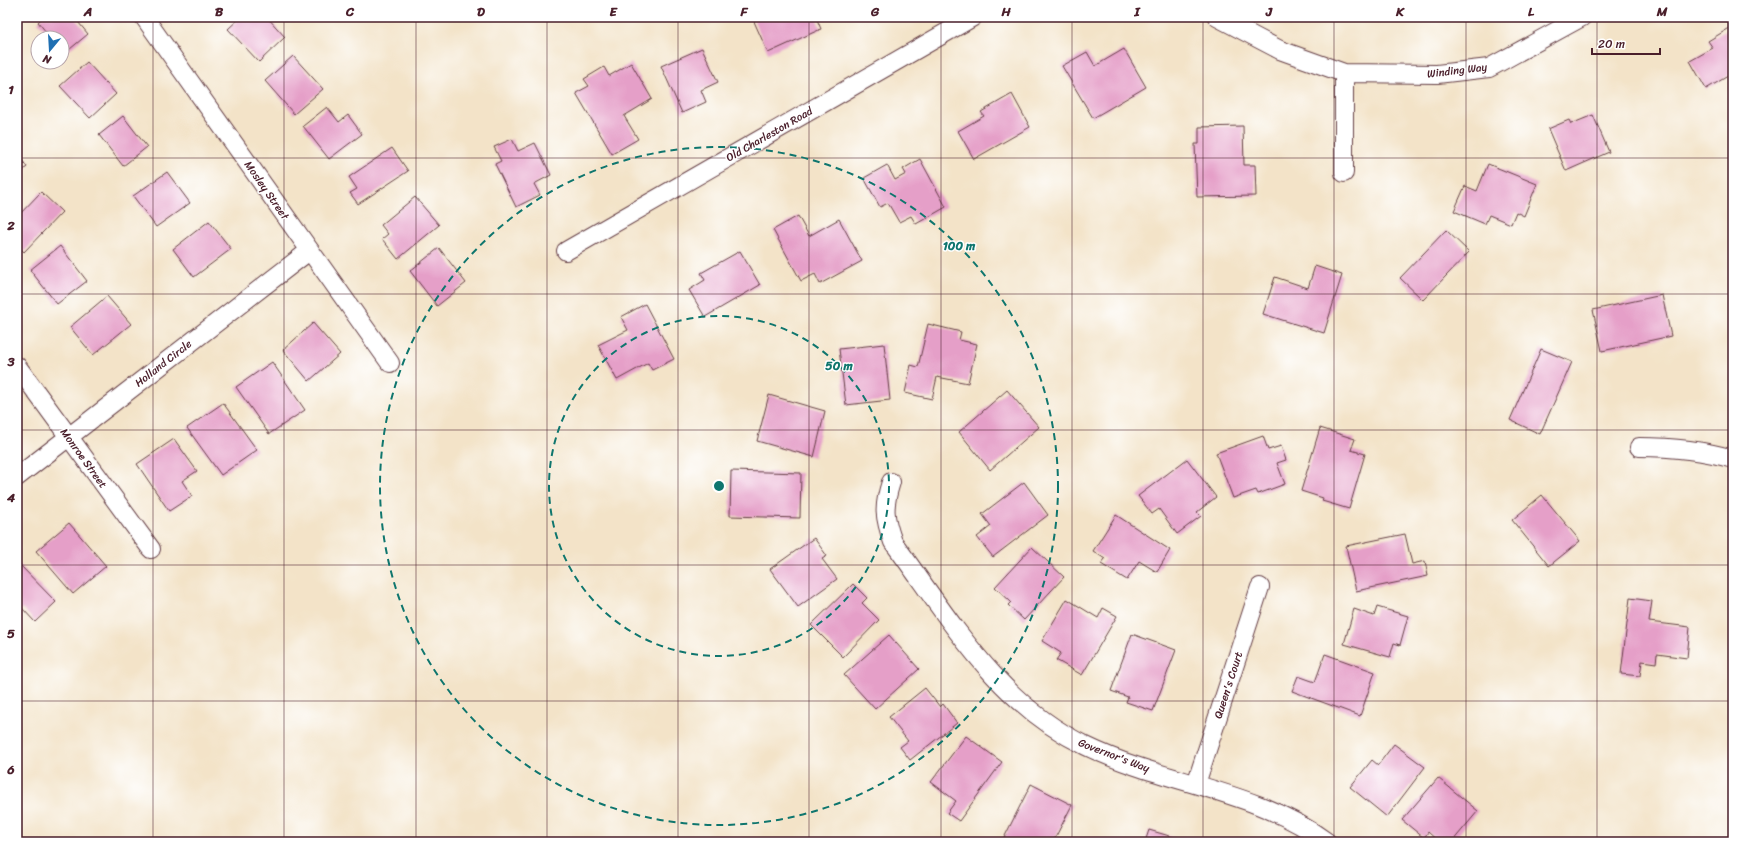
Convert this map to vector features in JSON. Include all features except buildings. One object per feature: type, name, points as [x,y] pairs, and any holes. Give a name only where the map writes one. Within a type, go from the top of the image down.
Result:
[{"type":"street","name":"Old Charleston Road","points":[[566,251],[973,17]]},
{"type":"street","name":"Winding Way","points":[[1217,17],[1280,50],[1344,74],[1437,74],[1489,68],[1582,17]]},
{"type":"street","name":"Mosley Street","points":[[151,19],[232,140],[390,362]]},
{"type":"street","points":[[1344,74],[1344,172]]},
{"type":"street","name":"Holland Circle","points":[[17,477],[68,436],[310,251]]},
{"type":"street","name":"Monroe Street","points":[[17,366],[151,549]]},
{"type":"street","points":[[1639,447],[1671,447],[1710,452],[1733,458]]},
{"type":"street","name":"Governor's Way","points":[[891,482],[886,499],[886,521],[893,542],[997,681],[1026,708],[1052,727],[1087,746],[1135,765],[1246,800],[1284,816],[1313,832],[1327,842]]},
{"type":"street","name":"Queen's Court","points":[[1196,784],[1260,587]]}]
